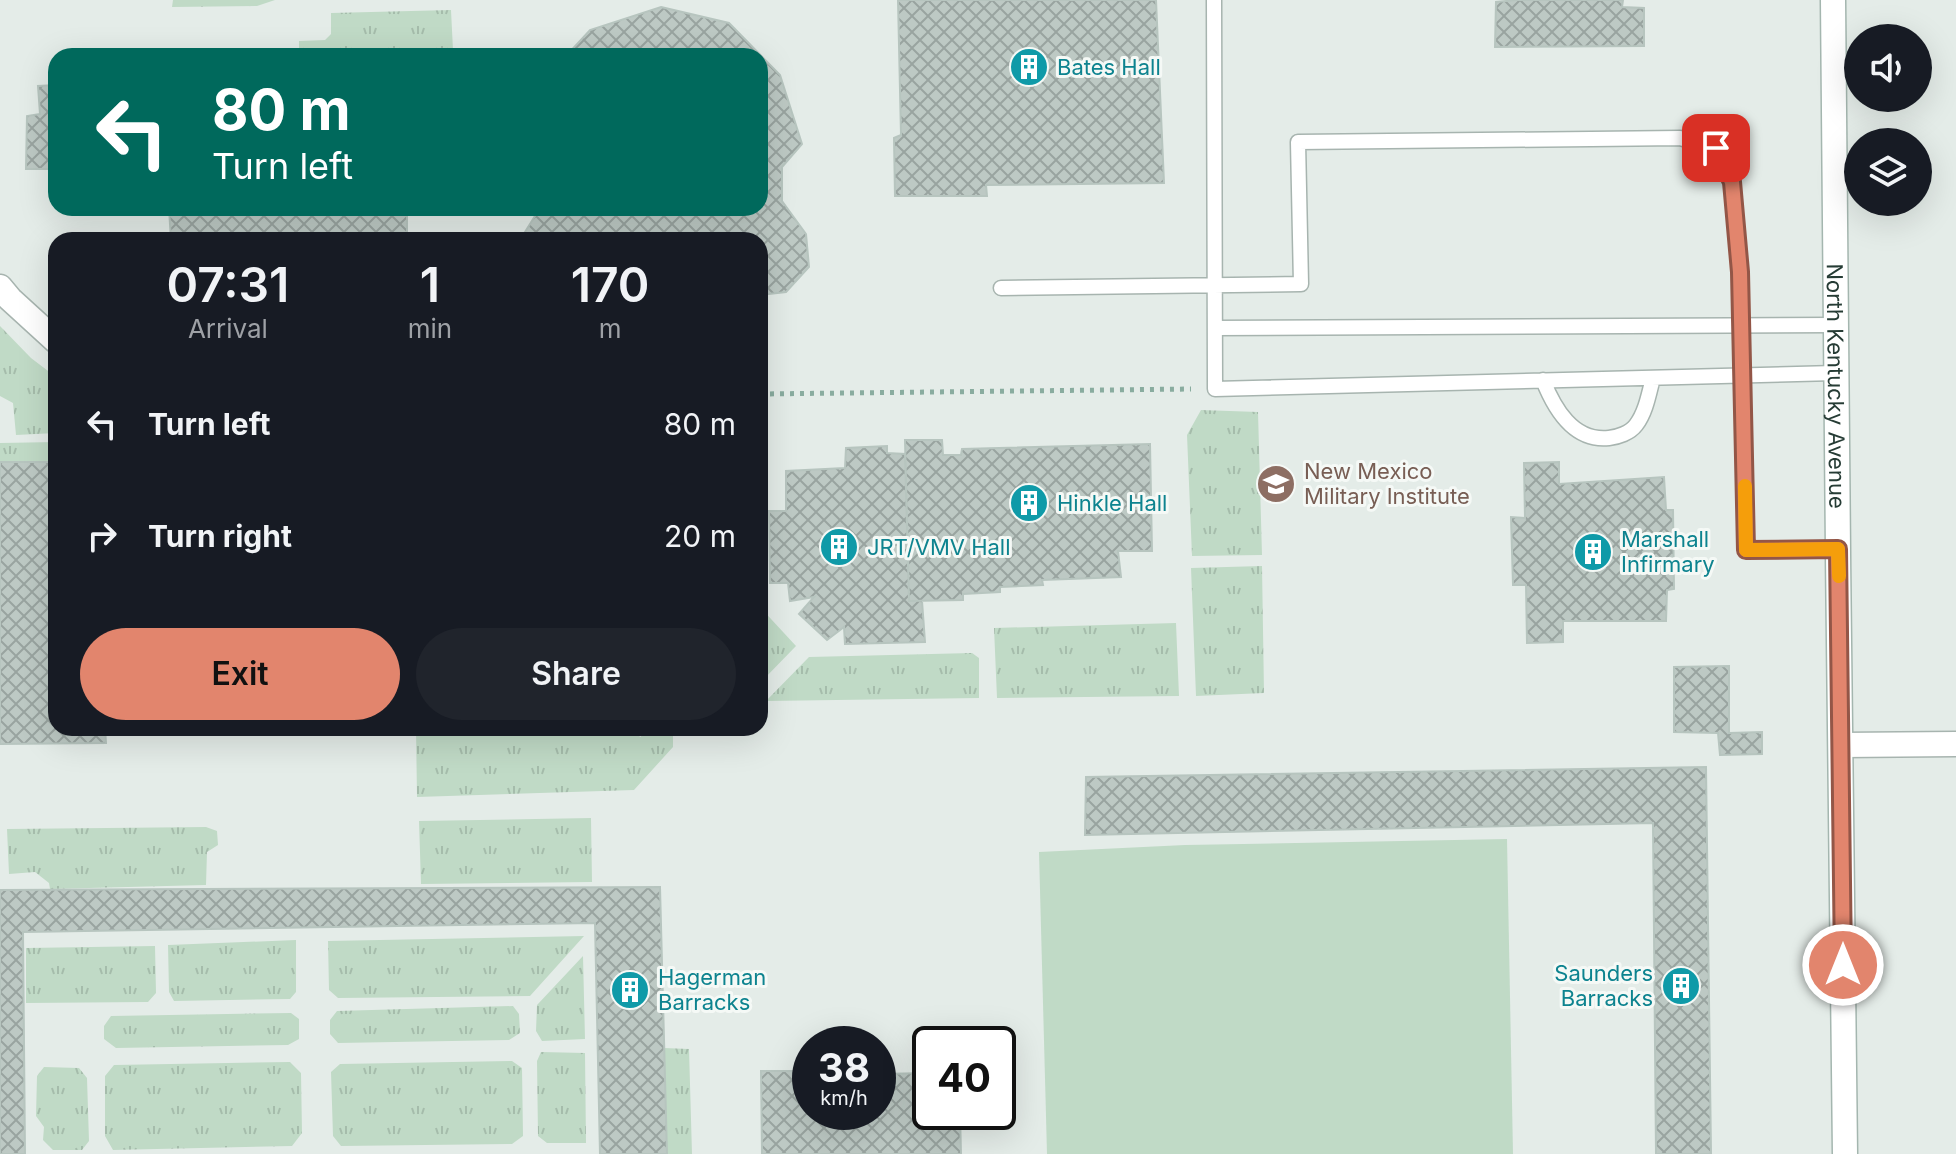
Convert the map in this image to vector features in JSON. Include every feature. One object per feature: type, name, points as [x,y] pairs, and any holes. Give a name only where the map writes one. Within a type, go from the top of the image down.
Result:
[{"type":"street","name":"North Kentucky Avenue","points":[[1833,0],[1845,1154]]},
{"type":"street","points":[[0,287],[48,333]]},
{"type":"street","points":[[1842,745],[1956,744]]},
{"type":"lane","points":[[1214,0],[1215,389],[1835,373]]},
{"type":"lane","points":[[1001,288],[1301,284],[1298,142],[1680,138],[1716,148],[1732,182],[1741,325],[1746,550],[1838,549]]},
{"type":"lane","points":[[1215,328],[1834,325]]},
{"type":"lane","points":[[1543,380],[1552,402],[1567,423],[1582,433],[1603,439],[1619,437],[1635,427],[1649,396],[1653,378]]},
{"type":"path","points":[[768,394],[1215,389]]},
{"type":"green space","points":[[173,0],[275,0],[257,6],[172,7]]},
{"type":"green space","points":[[451,10],[453,48],[299,48],[299,41],[325,40],[331,34],[331,13]]},
{"type":"green space","points":[[0,326],[48,371],[48,433],[16,435],[13,403],[0,396]]},
{"type":"green space","points":[[1201,410],[1258,412],[1262,555],[1192,556],[1187,435]]},
{"type":"green space","points":[[48,442],[48,462],[0,462],[0,443]]},
{"type":"green space","points":[[1262,566],[1264,693],[1196,696],[1191,568]]},
{"type":"green space","points":[[768,616],[796,646],[768,675]]},
{"type":"green space","points":[[1176,623],[1179,696],[997,698],[994,628]]},
{"type":"green space","points":[[972,653],[979,658],[979,698],[768,701],[809,657]]},
{"type":"green space","points":[[416,736],[673,736],[673,747],[634,790],[417,797]]},
{"type":"green space","points":[[591,818],[592,882],[421,884],[419,821]]},
{"type":"green space","points":[[206,827],[217,831],[218,845],[207,852],[206,885],[50,889],[49,883],[35,872],[9,874],[7,829]]},
{"type":"green space","points":[[1507,839],[1513,1154],[1047,1154],[1039,852],[1185,845]]},
{"type":"green space","points":[[584,936],[530,996],[338,998],[329,990],[328,941]]},
{"type":"green space","points":[[296,940],[296,992],[290,999],[174,1001],[169,992],[168,945]]},
{"type":"green space","points":[[155,946],[156,993],[148,1002],[26,1003],[26,948]]},
{"type":"green space","points":[[583,956],[585,1039],[542,1041],[536,1031],[537,1005]]},
{"type":"green space","points":[[513,1006],[519,1014],[520,1033],[509,1040],[338,1043],[330,1034],[330,1020],[337,1011]]},
{"type":"green space","points":[[291,1013],[299,1019],[299,1039],[288,1045],[116,1048],[104,1039],[104,1026],[111,1016]]},
{"type":"green space","points":[[664,1048],[689,1049],[692,1154],[667,1154]]},
{"type":"green space","points":[[541,1052],[585,1053],[586,1143],[547,1143],[538,1136],[537,1061]]},
{"type":"green space","points":[[512,1061],[522,1068],[523,1136],[512,1144],[341,1146],[333,1136],[331,1072],[340,1064]]},
{"type":"green space","points":[[290,1062],[301,1073],[302,1133],[292,1146],[113,1150],[105,1136],[105,1076],[114,1065]]},
{"type":"green space","points":[[44,1067],[79,1068],[87,1078],[89,1141],[82,1150],[53,1150],[43,1140],[44,1127],[36,1116],[37,1076]]},
{"type":"building","name":"Bates Hall","points":[[898,0],[1156,0],[1164,183],[986,185],[987,196],[895,196],[894,138],[901,135]]},
{"type":"building","points":[[1623,0],[1622,7],[1644,8],[1644,46],[1495,47],[1496,2]]},
{"type":"building","points":[[661,7],[729,23],[754,48],[573,48],[590,30]]},
{"type":"building","points":[[768,63],[780,75],[802,144],[782,167],[782,201],[806,234],[809,267],[786,292],[768,294],[768,232],[525,232],[535,216],[768,216]]},
{"type":"building","points":[[48,85],[48,169],[26,169],[27,116],[40,114],[38,86]]},
{"type":"building","points":[[170,216],[407,216],[407,232],[170,232]]},
{"type":"building","name":"Hinkle Hall","points":[[905,440],[942,440],[943,455],[961,455],[962,449],[1150,444],[1152,551],[1118,551],[1121,577],[1042,580],[1043,585],[1000,587],[1000,592],[963,594],[963,600],[909,601]]},
{"type":"building","name":"JRT/VMV Hall","points":[[887,446],[887,453],[905,454],[909,601],[922,601],[925,642],[845,644],[844,627],[827,640],[799,614],[814,597],[790,601],[788,583],[770,583],[769,511],[786,511],[786,471],[845,468],[846,448]]},
{"type":"building","points":[[0,462],[48,462],[48,736],[106,736],[106,743],[0,744]]},
{"type":"building","name":"Marshall Infirmary","points":[[1559,462],[1559,484],[1664,477],[1666,510],[1673,510],[1674,589],[1667,590],[1666,621],[1563,621],[1563,642],[1527,643],[1526,585],[1513,585],[1511,517],[1525,518],[1524,463]]},
{"type":"building","points":[[1729,666],[1729,733],[1762,732],[1762,754],[1720,755],[1718,733],[1674,732],[1674,667]]},
{"type":"building","name":"Saunders Barracks","points":[[1706,767],[1711,1154],[1656,1154],[1653,823],[1085,835],[1086,777]]},
{"type":"building","name":"Hagerman Barracks","points":[[660,887],[667,1154],[600,1154],[595,923],[23,932],[25,1154],[0,1154],[0,890]]},
{"type":"building","points":[[761,1071],[792,1071],[792,1130],[896,1130],[896,1074],[912,1073],[912,1130],[960,1130],[961,1154],[762,1154]]},
{"type":"slow traffic","points":[[1745,486],[1746,550],[1838,549],[1839,576]]},
{"type":"place","name":"Bates Hall","points":[[1029,67]]},
{"type":"place","name":"New Mexico Military Institute","points":[[1276,484]]},
{"type":"place","name":"Hinkle Hall","points":[[1029,503]]},
{"type":"place","name":"JRT/VMV Hall","points":[[839,547]]},
{"type":"place","name":"Marshall Infirmary","points":[[1593,552]]},
{"type":"place","name":"Saunders Barracks","points":[[1681,986]]},
{"type":"place","name":"Hagerman Barracks","points":[[630,990]]},
{"type":"route","points":[[1716,148],[1732,182],[1740,272],[1746,550],[1838,549],[1843,965]]}]
